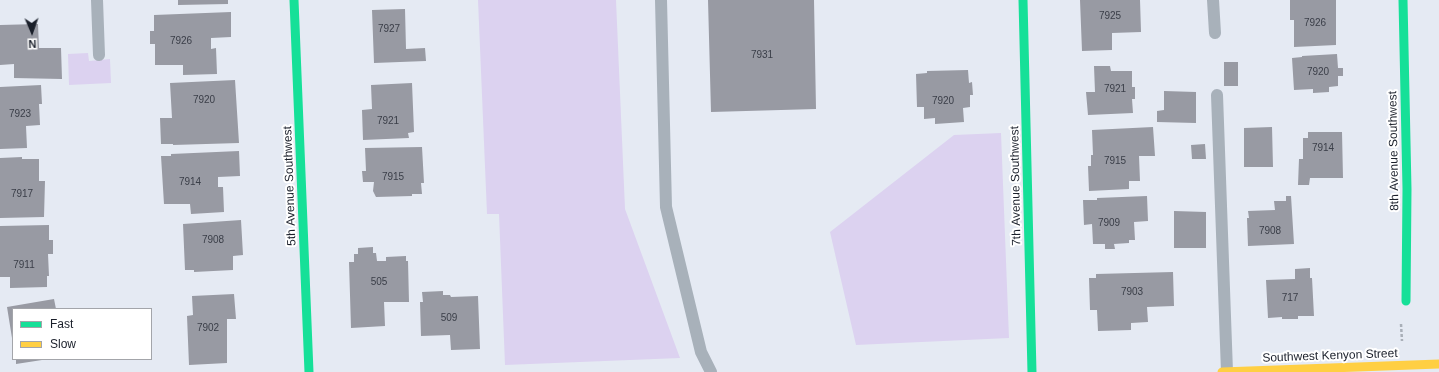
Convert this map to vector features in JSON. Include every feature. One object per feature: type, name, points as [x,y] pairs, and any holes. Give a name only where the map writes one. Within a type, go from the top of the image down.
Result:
[{"type":"street","name":"5th Avenue Southwest","points":[[294,0],[309,372]]},
{"type":"street","name":"7th Avenue Southwest","points":[[1023,0],[1032,372]]},
{"type":"street","name":"8th Avenue Southwest","points":[[1403,0],[1407,189],[1406,301]]},
{"type":"street","name":"Southwest Kenyon Street","points":[[1222,372],[1439,364]]},
{"type":"lane","points":[[97,0],[99,55]]},
{"type":"lane","points":[[661,0],[666,207],[701,352],[711,372]]},
{"type":"lane","points":[[1213,0],[1215,34]]},
{"type":"lane","points":[[1217,95],[1227,372]]},
{"type":"path","points":[[1401,320],[1402,347]]},
{"type":"shaded area","points":[[478,0],[616,0],[625,209],[680,358],[505,365],[499,214],[487,214]]},
{"type":"shaded area","points":[[88,53],[89,61],[110,59],[111,83],[69,85],[68,54]]},
{"type":"shaded area","points":[[1001,133],[1009,338],[856,345],[830,232],[954,135]]},
{"type":"building","points":[[178,0],[228,0],[228,4],[178,5]]},
{"type":"building","points":[[708,0],[814,0],[816,109],[711,112]]},
{"type":"building","points":[[1080,0],[1140,0],[1141,32],[1112,33],[1112,50],[1082,51]]},
{"type":"building","points":[[1290,0],[1336,0],[1336,45],[1294,47],[1294,20],[1290,20]]},
{"type":"building","points":[[405,9],[406,49],[425,48],[426,61],[374,63],[372,10]]},
{"type":"building","points":[[231,12],[231,37],[211,38],[211,49],[216,48],[217,74],[183,75],[183,65],[155,65],[155,44],[150,44],[150,31],[154,31],[154,15]]},
{"type":"building","points":[[38,24],[39,48],[61,48],[62,79],[14,78],[14,64],[0,65],[0,25]]},
{"type":"building","points":[[1337,54],[1338,68],[1343,68],[1343,76],[1338,76],[1338,86],[1329,87],[1329,92],[1313,93],[1313,89],[1294,90],[1292,58]]},
{"type":"building","points":[[1224,62],[1238,62],[1238,86],[1224,86]]},
{"type":"building","points":[[1094,66],[1110,66],[1111,71],[1132,71],[1132,87],[1135,87],[1135,99],[1132,99],[1133,113],[1088,115],[1086,92],[1095,92]]},
{"type":"building","points":[[968,70],[969,83],[972,82],[973,95],[970,95],[970,107],[963,108],[964,122],[935,124],[935,118],[924,119],[924,107],[917,107],[916,74],[927,73],[927,71]]},
{"type":"building","points":[[235,80],[239,143],[161,144],[160,118],[172,118],[170,83]]},
{"type":"building","points":[[412,83],[414,132],[408,133],[409,138],[363,140],[362,110],[372,109],[371,85]]},
{"type":"building","points":[[41,85],[42,104],[39,104],[40,125],[26,126],[27,148],[0,149],[0,87]]},
{"type":"building","points":[[1164,91],[1196,92],[1196,123],[1157,122],[1157,111],[1164,110]]},
{"type":"building","points":[[1153,127],[1155,156],[1139,156],[1140,181],[1129,181],[1129,189],[1089,191],[1088,166],[1091,166],[1091,155],[1093,155],[1092,130]]},
{"type":"building","points":[[1272,127],[1273,167],[1244,167],[1244,128]]},
{"type":"building","points":[[1308,132],[1342,132],[1343,178],[1310,178],[1309,185],[1298,185],[1299,159],[1303,159],[1303,138],[1308,138]]},
{"type":"building","points":[[1205,144],[1206,159],[1192,159],[1191,145]]},
{"type":"building","points":[[422,147],[424,183],[421,183],[422,194],[412,194],[412,196],[376,197],[373,191],[374,182],[363,182],[362,171],[366,171],[365,148]]},
{"type":"building","points":[[239,151],[240,176],[218,177],[218,187],[223,187],[224,212],[191,214],[190,204],[164,204],[161,156],[171,156],[171,154]]},
{"type":"building","points":[[22,157],[22,159],[39,159],[39,181],[45,181],[44,217],[0,218],[0,158]]},
{"type":"building","points":[[1147,196],[1148,221],[1134,222],[1135,240],[1129,240],[1129,243],[1114,244],[1115,249],[1105,249],[1105,244],[1093,244],[1092,224],[1084,225],[1083,200]]},
{"type":"building","points":[[1286,196],[1291,196],[1294,244],[1248,246],[1248,211],[1275,210],[1274,201],[1286,201]]},
{"type":"building","points":[[1174,211],[1206,212],[1206,248],[1174,248]]},
{"type":"building","points":[[241,220],[243,255],[233,256],[233,270],[194,272],[194,270],[185,270],[183,224]]},
{"type":"building","points":[[49,225],[49,240],[53,240],[53,254],[48,254],[49,276],[47,276],[47,287],[10,288],[10,277],[0,277],[0,226]]},
{"type":"building","points":[[373,247],[373,253],[376,253],[377,261],[386,261],[386,257],[406,256],[406,261],[408,261],[409,302],[384,302],[385,326],[351,328],[349,262],[354,262],[354,254],[358,254],[358,248]]},
{"type":"building","points":[[1310,268],[1314,316],[1298,316],[1298,319],[1282,319],[1282,317],[1268,318],[1266,280],[1295,279],[1295,269]]},
{"type":"building","points":[[1173,272],[1174,306],[1147,307],[1148,322],[1131,323],[1131,330],[1098,331],[1097,310],[1090,310],[1089,278],[1096,278],[1096,274]]},
{"type":"building","points":[[443,291],[443,295],[450,295],[451,297],[478,296],[480,349],[451,350],[450,335],[421,336],[420,302],[423,302],[422,292]]},
{"type":"building","points":[[234,294],[236,319],[227,319],[227,363],[189,365],[187,316],[193,315],[192,296]]},
{"type":"building","points":[[54,299],[56,308],[12,308],[12,338],[7,307]]},
{"type":"building","points":[[16,360],[42,360],[16,364]]},
{"type":"traffic: fast","points":[[294,0],[309,372]]},
{"type":"traffic: fast","points":[[1023,0],[1032,372]]},
{"type":"traffic: fast","points":[[1403,0],[1407,189],[1406,301]]},
{"type":"traffic: slow","points":[[1222,372],[1439,364]]}]
